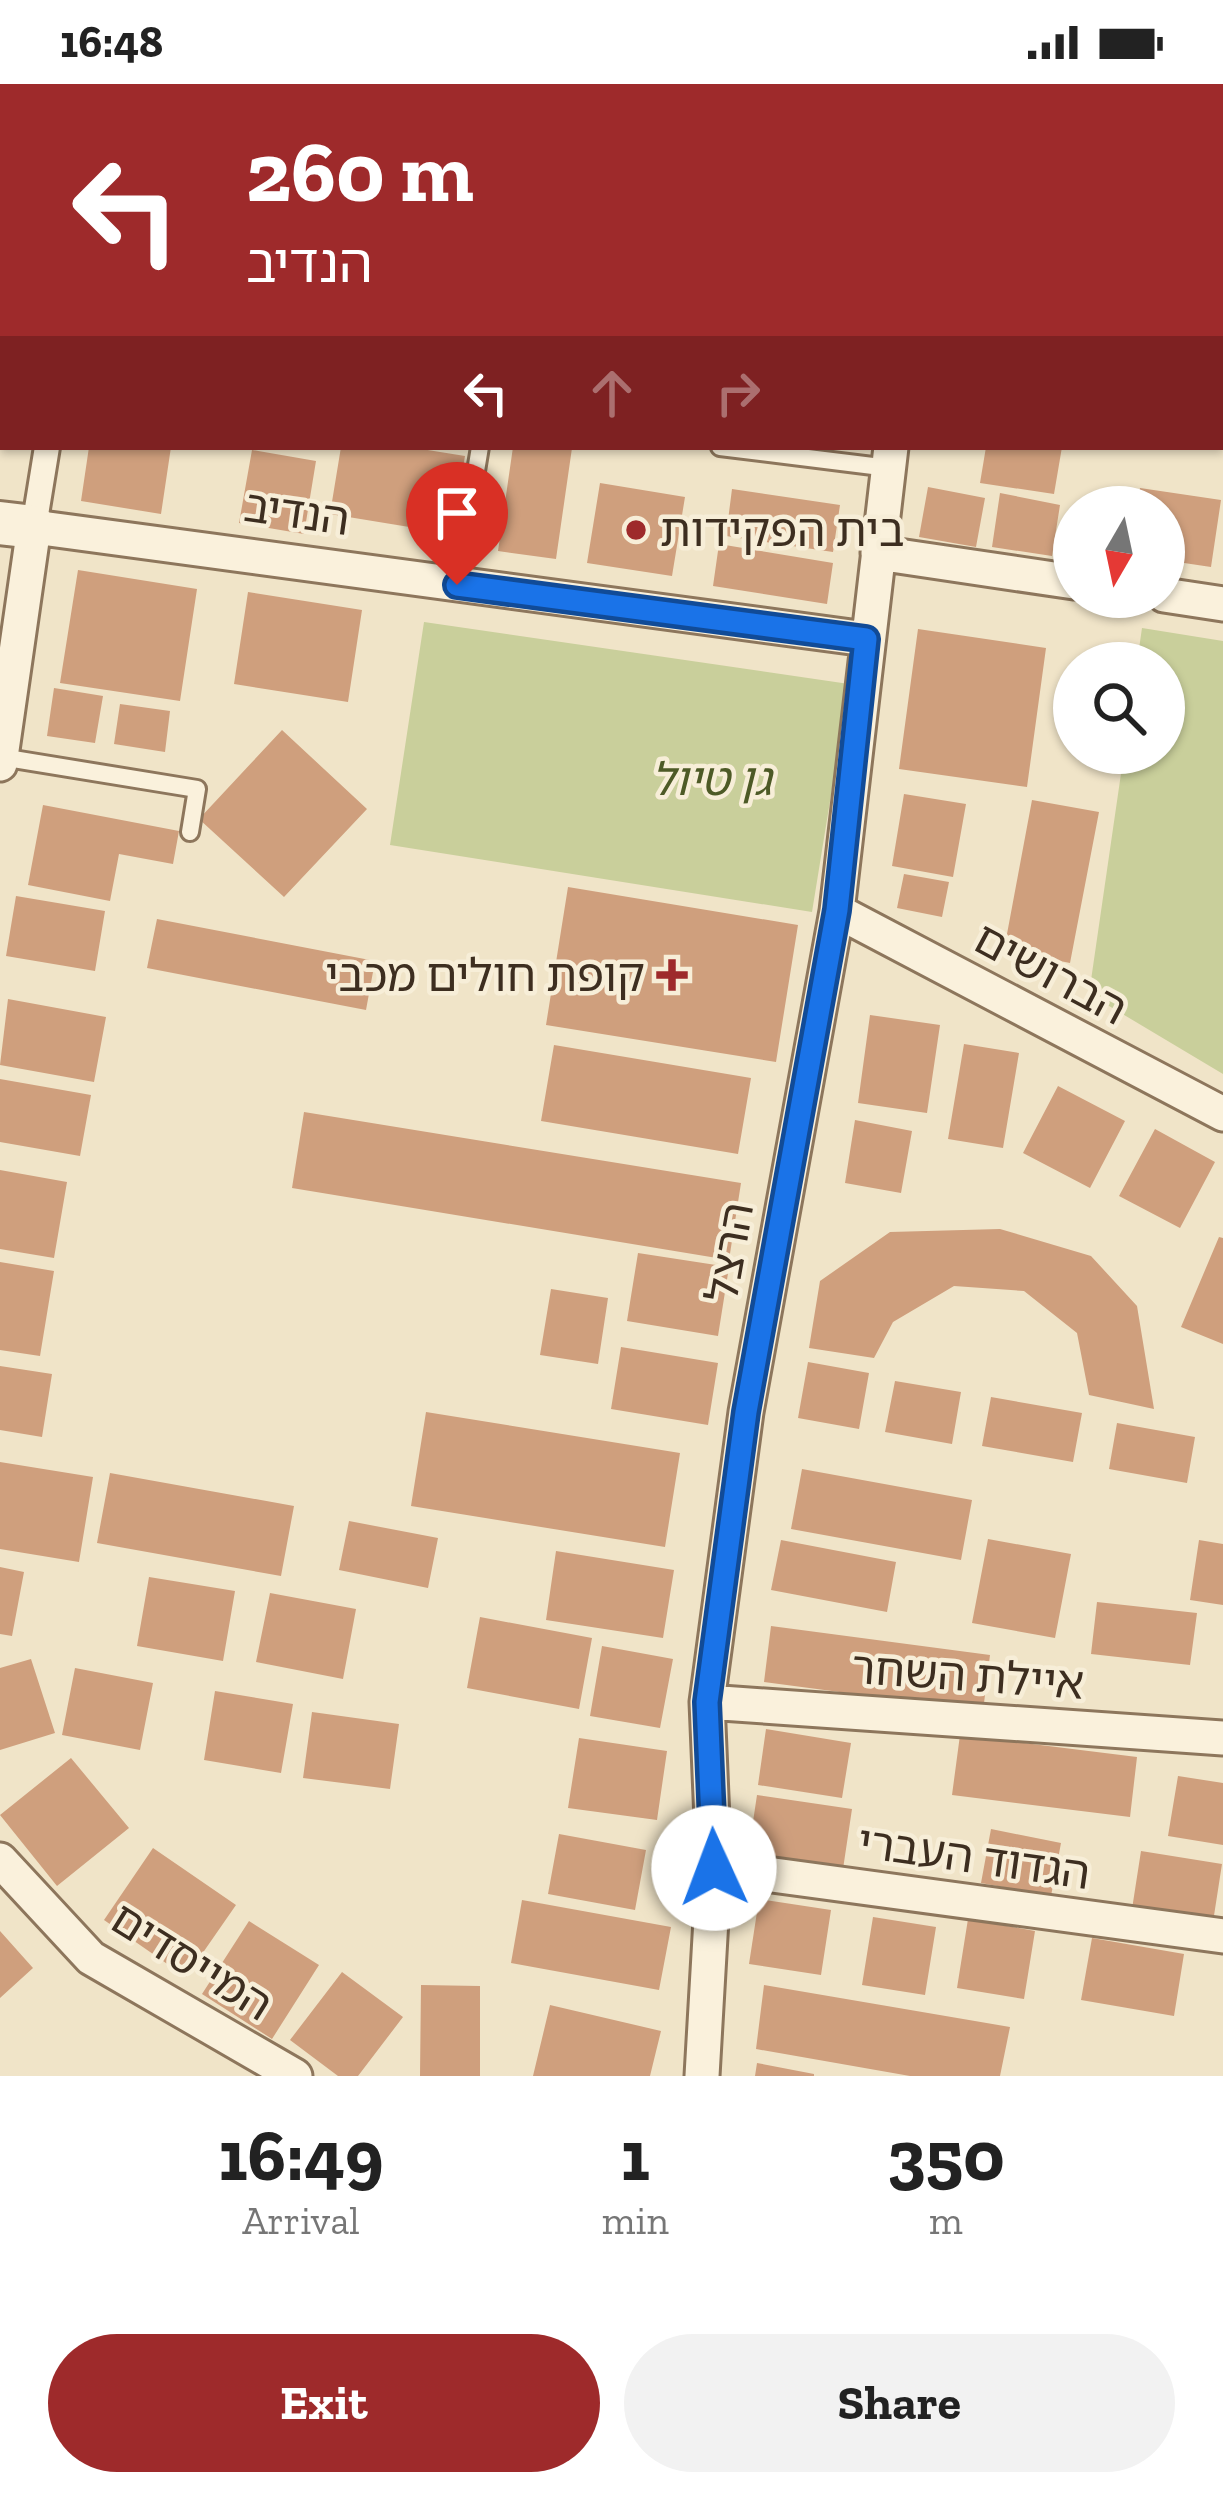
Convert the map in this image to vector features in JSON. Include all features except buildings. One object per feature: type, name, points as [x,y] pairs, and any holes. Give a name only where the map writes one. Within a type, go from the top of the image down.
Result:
[{"type":"street","points":[[1,761],[17,525],[46,450]]},
{"type":"street","name":"הרצל","points":[[702,2076],[714,1868],[707,1702],[746,1412],[837,910],[890,457]]},
{"type":"street","name":"הנדיב","points":[[17,525],[866,639]]},
{"type":"street","points":[[878,554],[1053,579]]},
{"type":"street","points":[[1185,598],[1223,604]]},
{"type":"street","name":"הברושים","points":[[837,910],[1223,1114]]},
{"type":"street","name":"איילת השחר","points":[[707,1702],[1223,1738]]},
{"type":"street","name":"המייסדים","points":[[0,1860],[91,1958],[295,2076]]},
{"type":"street","name":"הגדוד העברי","points":[[714,1868],[1223,1936]]},
{"type":"lane","points":[[457,585],[480,450]]},
{"type":"lane","points":[[771,450],[890,457]]},
{"type":"lane","points":[[1,761],[196,789],[190,832]]},
{"type":"green space","name":"גן טיול","points":[[424,622],[849,684],[812,912],[390,845]]},
{"type":"green space","points":[[1142,628],[1223,641],[1223,1074],[1089,994],[1121,774],[1185,774],[1185,642],[1140,642]]},
{"type":"place","name":"בית הפקידות","points":[[636,530]]},
{"type":"place","name":"קופת חולים מכבי","points":[[672,975]]},
{"type":"route","points":[[457,585],[866,639],[837,910],[746,1412],[707,1702],[714,1868]]}]
